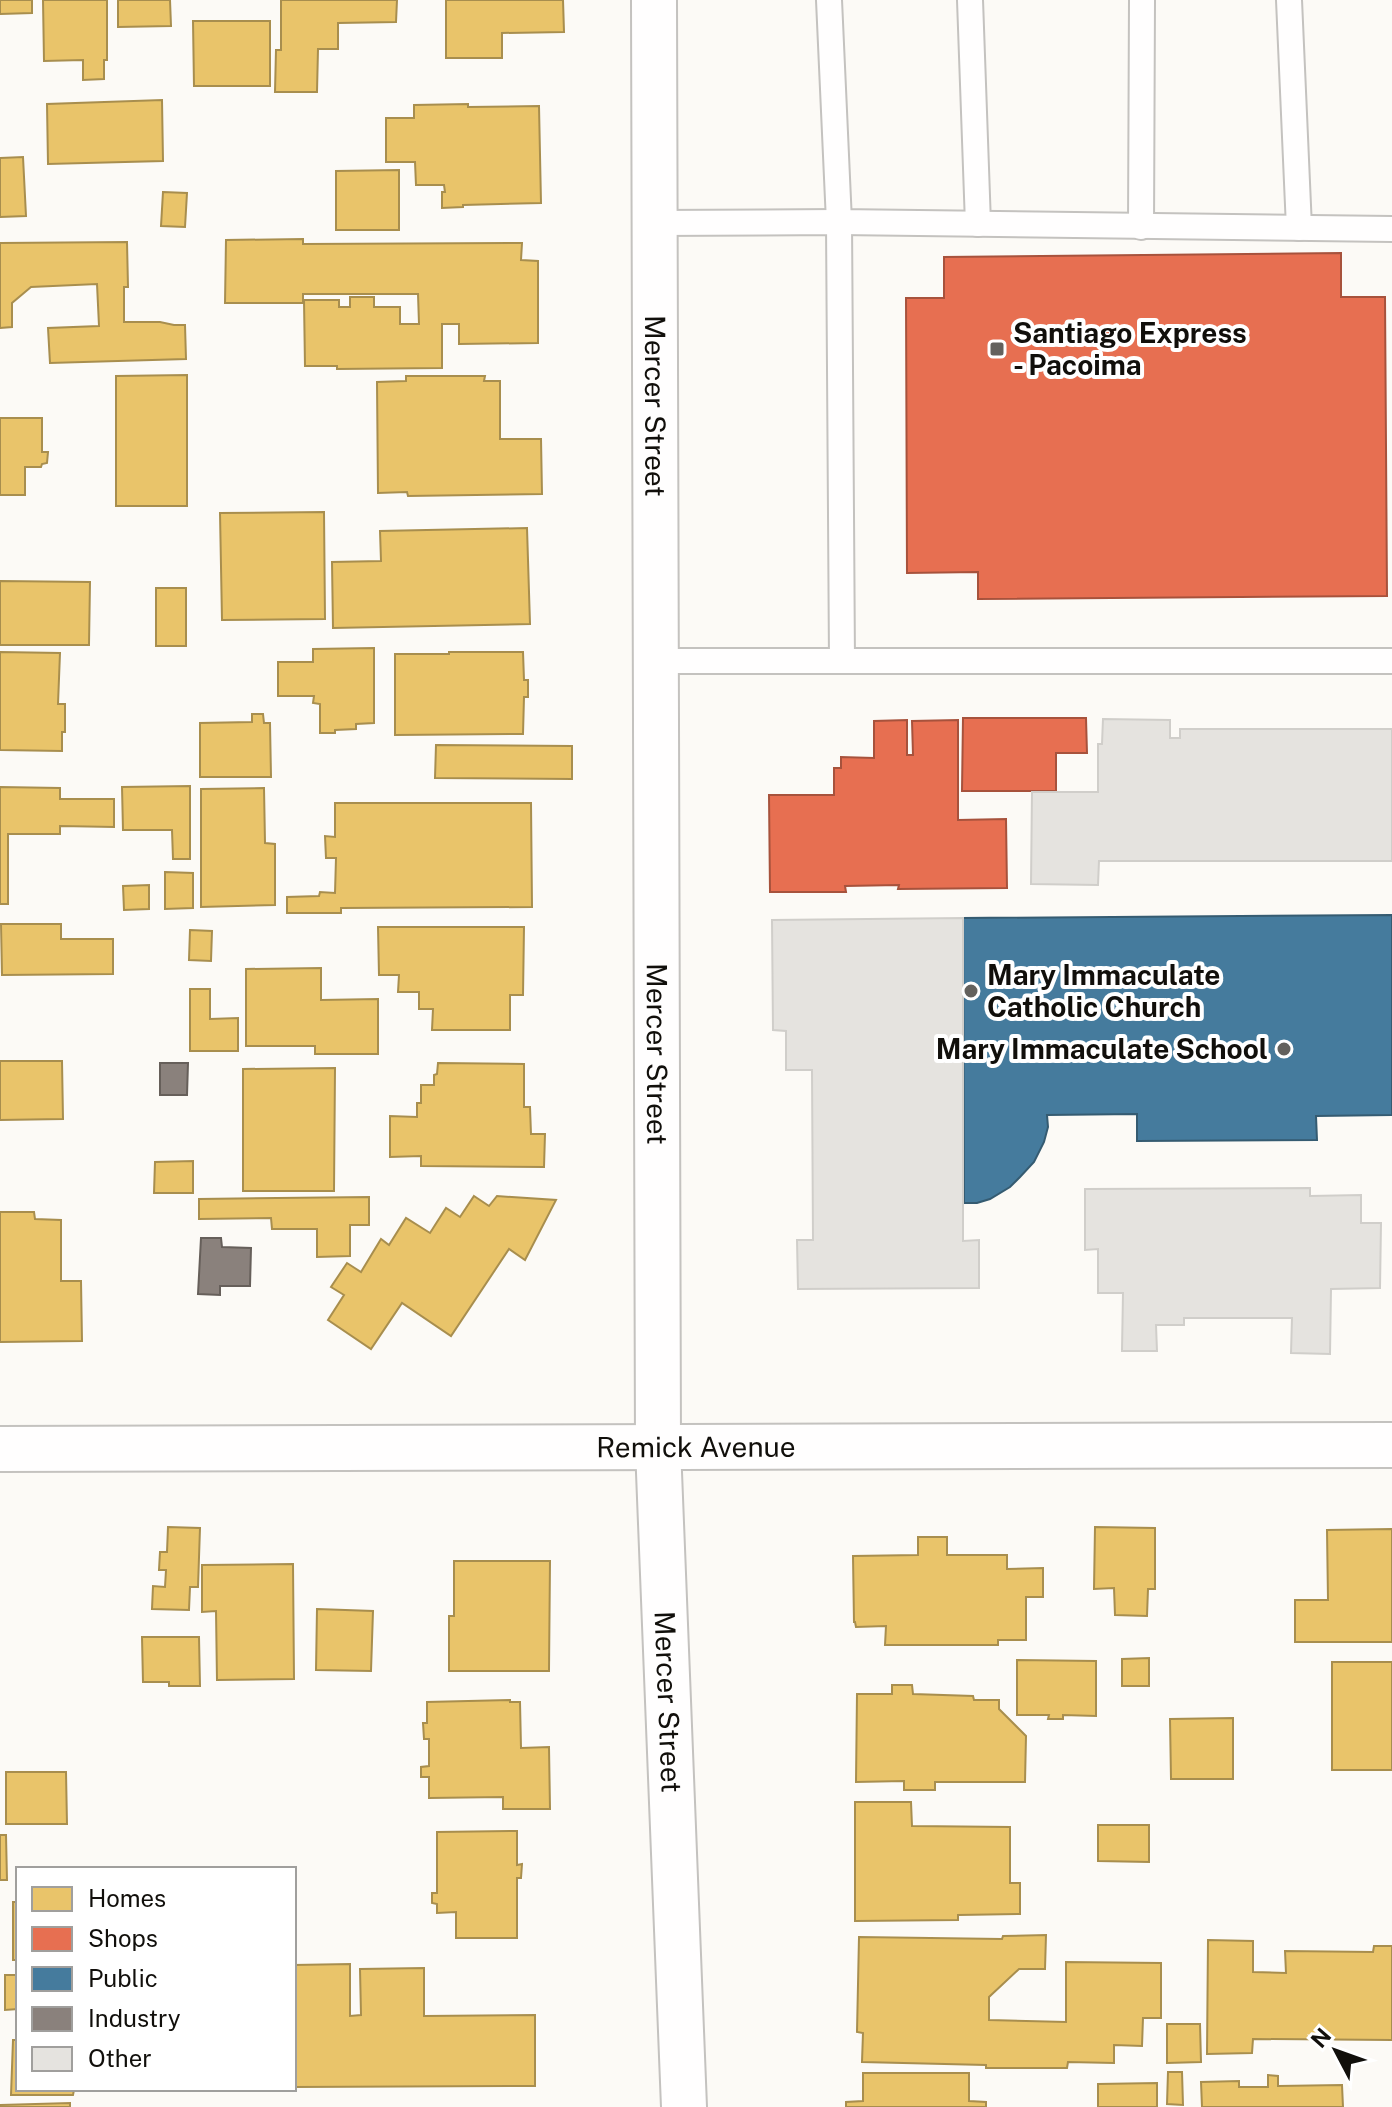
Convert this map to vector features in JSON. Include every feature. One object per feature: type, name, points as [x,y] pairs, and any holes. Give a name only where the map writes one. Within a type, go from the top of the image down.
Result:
[{"type":"street","name":"Mercer Street","points":[[654,0],[658,1447],[684,2107]]},
{"type":"street","name":"Remick Avenue","points":[[0,1449],[1392,1445]]},
{"type":"lane","points":[[829,0],[839,222],[842,661]]},
{"type":"lane","points":[[970,0],[978,224]]},
{"type":"lane","points":[[1141,227],[1142,0]]},
{"type":"lane","points":[[1289,0],[1299,228]]},
{"type":"lane","points":[[655,223],[839,222],[1392,229]]},
{"type":"lane","points":[[656,661],[1392,661]]},
{"type":"building: Homes","points":[[0,0],[32,0],[32,13],[0,14]]},
{"type":"building: Homes","points":[[43,0],[107,0],[104,79],[83,80],[83,60],[44,61]]},
{"type":"building: Homes","points":[[118,0],[170,0],[171,26],[118,27]]},
{"type":"building: Homes","points":[[281,0],[397,0],[396,22],[338,23],[338,49],[318,49],[317,92],[275,92],[276,50],[281,50]]},
{"type":"building: Homes","points":[[446,0],[563,0],[564,32],[502,33],[502,58],[446,58]]},
{"type":"building: Homes","points":[[193,21],[270,21],[270,86],[194,86]]},
{"type":"building: Homes","points":[[162,100],[163,161],[48,164],[47,104]]},
{"type":"building: Homes","points":[[468,104],[468,107],[539,106],[541,203],[442,208],[444,185],[416,185],[415,162],[386,162],[386,118],[414,118],[414,105]]},
{"type":"building: Homes","points":[[23,157],[26,216],[0,217],[0,158]]},
{"type":"building: Homes","points":[[399,170],[399,230],[336,230],[336,171]]},
{"type":"building: Homes","points":[[163,192],[187,193],[185,227],[161,226]]},
{"type":"building: Homes","points":[[303,239],[303,244],[522,243],[521,260],[538,261],[538,343],[459,344],[459,324],[442,324],[442,368],[337,369],[337,366],[305,366],[304,300],[339,300],[339,307],[350,307],[350,297],[374,297],[374,307],[400,307],[400,324],[419,324],[418,294],[303,294],[303,303],[225,303],[226,240]]},
{"type":"building: Homes","points":[[127,242],[128,287],[124,287],[124,322],[185,325],[186,359],[50,363],[48,328],[99,326],[97,284],[31,287],[12,303],[12,327],[0,328],[0,243]]},
{"type":"building: Homes","points":[[187,375],[187,506],[116,506],[116,376]]},
{"type":"building: Homes","points":[[406,376],[485,376],[484,381],[500,381],[500,439],[541,439],[542,494],[408,496],[407,492],[378,493],[377,382],[406,381]]},
{"type":"building: Homes","points":[[0,418],[42,418],[42,452],[48,452],[47,463],[41,467],[25,467],[25,495],[0,495]]},
{"type":"building: Homes","points":[[324,512],[325,619],[222,620],[220,513]]},
{"type":"building: Homes","points":[[527,528],[530,624],[333,628],[332,562],[381,561],[380,531]]},
{"type":"building: Homes","points":[[0,581],[90,582],[89,645],[0,645]]},
{"type":"building: Homes","points":[[156,588],[186,588],[186,646],[156,646]]},
{"type":"building: Homes","points":[[374,648],[374,723],[356,724],[356,729],[335,730],[335,733],[320,733],[320,704],[313,703],[314,696],[278,696],[278,662],[313,662],[313,649]]},
{"type":"building: Homes","points":[[0,652],[60,653],[58,704],[65,704],[62,751],[0,750]]},
{"type":"building: Homes","points":[[523,652],[528,697],[524,697],[523,734],[395,735],[395,654]]},
{"type":"building: Homes","points":[[252,714],[263,714],[264,723],[270,723],[271,777],[200,777],[200,723],[252,722]]},
{"type":"building: Homes","points":[[436,745],[572,746],[572,779],[435,778]]},
{"type":"building: Homes","points":[[190,786],[190,859],[173,859],[172,830],[123,830],[122,787]]},
{"type":"building: Homes","points":[[0,787],[60,788],[60,799],[114,799],[114,827],[60,826],[60,834],[8,834],[8,904],[0,904]]},
{"type":"building: Homes","points":[[264,788],[265,843],[275,844],[275,905],[201,907],[201,789]]},
{"type":"building: Homes","points":[[335,803],[531,803],[532,907],[341,908],[341,913],[287,913],[287,897],[335,893],[336,858],[326,858],[325,836],[335,837]]},
{"type":"building: Homes","points":[[165,872],[193,873],[193,908],[165,909]]},
{"type":"building: Homes","points":[[149,885],[149,909],[124,910],[123,886]]},
{"type":"building: Homes","points":[[1,924],[61,924],[61,939],[113,939],[113,974],[2,975]]},
{"type":"building: Homes","points":[[378,927],[524,927],[523,995],[510,995],[510,1030],[432,1030],[433,1009],[419,1009],[419,992],[398,992],[399,975],[379,975]]},
{"type":"building: Homes","points":[[190,930],[212,931],[211,961],[189,960]]},
{"type":"building: Homes","points":[[321,968],[321,1000],[378,999],[378,1054],[315,1054],[315,1046],[246,1046],[246,969]]},
{"type":"building: Homes","points":[[190,989],[210,989],[210,1019],[238,1018],[238,1051],[190,1051]]},
{"type":"building: Homes","points":[[0,1061],[62,1061],[63,1119],[0,1120]]},
{"type":"building: Homes","points":[[438,1063],[524,1064],[524,1107],[530,1107],[531,1134],[545,1134],[544,1167],[421,1166],[421,1156],[390,1157],[390,1116],[417,1117],[421,1085],[434,1085]]},
{"type":"building: Homes","points":[[335,1068],[334,1191],[243,1191],[243,1069]]},
{"type":"building: Homes","points":[[193,1161],[193,1193],[154,1193],[155,1162]]},
{"type":"building: Homes","points":[[474,1196],[489,1206],[497,1196],[556,1200],[525,1260],[509,1249],[451,1336],[402,1303],[371,1349],[328,1320],[344,1295],[331,1287],[347,1263],[361,1272],[381,1239],[389,1245],[406,1218],[430,1233],[446,1208],[460,1217]]},
{"type":"building: Homes","points":[[369,1197],[369,1225],[350,1225],[350,1256],[317,1257],[317,1229],[272,1229],[271,1218],[199,1219],[199,1199]]},
{"type":"building: Homes","points":[[0,1212],[34,1212],[35,1219],[61,1220],[61,1281],[81,1281],[82,1341],[0,1342]]},
{"type":"building: Homes","points":[[168,1527],[200,1528],[198,1587],[190,1587],[189,1610],[152,1609],[153,1586],[165,1587],[166,1570],[159,1570],[160,1552],[167,1552]]},
{"type":"building: Homes","points":[[1095,1527],[1155,1528],[1155,1589],[1148,1589],[1147,1616],[1115,1615],[1114,1588],[1094,1589]]},
{"type":"building: Homes","points":[[1392,1529],[1392,1642],[1295,1642],[1295,1600],[1328,1600],[1327,1530]]},
{"type":"building: Homes","points":[[918,1537],[947,1537],[947,1555],[1007,1555],[1007,1569],[1043,1568],[1043,1597],[1026,1597],[1026,1640],[998,1640],[998,1645],[885,1645],[886,1626],[856,1627],[853,1556],[918,1555]]},
{"type":"building: Homes","points":[[454,1561],[550,1561],[549,1671],[449,1671],[449,1616],[454,1616]]},
{"type":"building: Homes","points":[[293,1564],[294,1679],[217,1680],[216,1611],[202,1612],[202,1565]]},
{"type":"building: Homes","points":[[317,1609],[373,1611],[371,1671],[316,1670]]},
{"type":"building: Homes","points":[[142,1637],[199,1637],[200,1686],[143,1682]]},
{"type":"building: Homes","points":[[1149,1658],[1149,1686],[1122,1686],[1122,1659]]},
{"type":"building: Homes","points":[[1017,1660],[1096,1661],[1096,1716],[1063,1715],[1063,1719],[1048,1719],[1049,1715],[1017,1715]]},
{"type":"building: Homes","points":[[1332,1662],[1392,1662],[1392,1770],[1332,1770]]},
{"type":"building: Homes","points":[[892,1685],[912,1685],[913,1694],[999,1700],[999,1709],[1026,1736],[1025,1782],[935,1782],[935,1790],[904,1790],[904,1781],[856,1782],[857,1694],[892,1694]]},
{"type":"building: Homes","points":[[427,1702],[520,1702],[521,1748],[549,1747],[550,1809],[503,1809],[503,1797],[429,1798],[429,1777],[421,1777],[421,1767],[429,1766],[429,1739],[424,1739],[423,1723],[427,1723]]},
{"type":"building: Homes","points":[[1233,1718],[1233,1779],[1171,1779],[1170,1719]]},
{"type":"building: Homes","points":[[6,1772],[66,1772],[67,1824],[6,1824]]},
{"type":"building: Homes","points":[[855,1802],[911,1802],[912,1826],[1010,1827],[1010,1883],[1020,1883],[1020,1914],[958,1915],[958,1920],[855,1921]]},
{"type":"building: Homes","points":[[1098,1825],[1149,1825],[1149,1862],[1098,1861]]},
{"type":"building: Homes","points":[[517,1831],[517,1865],[522,1864],[521,1878],[517,1878],[517,1938],[456,1938],[456,1912],[437,1913],[437,1904],[432,1903],[432,1893],[437,1893],[437,1832]]},
{"type":"building: Homes","points":[[0,1835],[6,1835],[7,1880],[0,1880]]},
{"type":"building: Homes","points":[[13,1902],[16,1902],[16,1960],[13,1960]]},
{"type":"building: Homes","points":[[1046,1935],[1045,1969],[1019,1969],[989,1997],[989,2020],[1066,2022],[1066,1962],[1161,1963],[1161,2018],[1143,2018],[1142,2046],[1114,2045],[1114,2063],[1068,2062],[1067,2068],[862,2062],[863,2033],[857,2032],[859,1937],[1002,1939],[1003,1936]]},
{"type":"building: Homes","points":[[1208,1940],[1253,1941],[1253,1972],[1286,1973],[1285,1951],[1373,1952],[1374,1946],[1392,1946],[1392,2040],[1253,2039],[1252,2053],[1207,2054]]},
{"type":"building: Homes","points":[[350,1964],[350,2016],[361,2015],[360,1969],[424,1968],[424,2016],[535,2015],[535,2086],[296,2087],[296,1965]]},
{"type":"building: Homes","points":[[5,1975],[16,1975],[16,2009],[5,2010]]},
{"type":"building: Homes","points":[[1167,2024],[1200,2024],[1201,2062],[1167,2063]]},
{"type":"building: Homes","points":[[13,2040],[16,2040],[16,2091],[74,2091],[73,2095],[11,2095]]},
{"type":"building: Homes","points":[[1168,2072],[1182,2072],[1183,2105],[1167,2104]]},
{"type":"building: Homes","points":[[863,2073],[969,2073],[969,2101],[986,2102],[986,2107],[846,2107],[846,2102],[863,2101]]},
{"type":"building: Homes","points":[[1268,2075],[1278,2076],[1278,2086],[1342,2085],[1343,2107],[1202,2107],[1201,2082],[1239,2081],[1239,2087],[1268,2087]]},
{"type":"building: Homes","points":[[1157,2083],[1157,2107],[1098,2107],[1098,2084]]},
{"type":"building: Homes","points":[[70,2103],[70,2107],[0,2107],[0,2105]]},
{"type":"building: Shops","points":[[1341,253],[1341,297],[1385,297],[1387,596],[978,599],[978,572],[907,573],[906,298],[944,298],[944,257]]},
{"type":"building: Shops","points":[[963,718],[1086,718],[1087,753],[1056,753],[1056,791],[962,791]]},
{"type":"building: Shops","points":[[907,720],[907,755],[913,755],[912,721],[958,720],[958,820],[1006,819],[1007,888],[898,889],[899,885],[845,886],[846,892],[770,892],[769,795],[834,795],[834,768],[841,768],[841,757],[874,758],[874,721]]},
{"type":"building: Public","points":[[1392,915],[1392,1115],[1316,1116],[1317,1140],[1137,1141],[1137,1114],[1047,1115],[1044,1142],[1034,1162],[1020,1177],[990,1199],[964,1203],[963,918]]},
{"type":"building: Industry","points":[[160,1063],[188,1063],[187,1095],[160,1095]]},
{"type":"building: Industry","points":[[201,1238],[221,1238],[222,1247],[251,1248],[250,1286],[220,1286],[220,1295],[198,1294]]},
{"type":"building: Other","points":[[1103,719],[1170,720],[1170,738],[1180,738],[1180,729],[1392,729],[1392,861],[1099,861],[1098,885],[1031,884],[1032,792],[1098,792],[1098,744],[1102,744]]},
{"type":"building: Other","points":[[963,918],[963,1241],[979,1240],[979,1288],[798,1289],[797,1240],[813,1240],[812,1070],[786,1070],[786,1031],[773,1030],[772,920]]},
{"type":"building: Other","points":[[1310,1188],[1310,1196],[1361,1195],[1361,1223],[1381,1223],[1380,1288],[1331,1289],[1330,1354],[1291,1353],[1292,1318],[1184,1318],[1184,1325],[1156,1325],[1157,1351],[1122,1351],[1123,1293],[1098,1293],[1098,1249],[1085,1250],[1085,1189]]},
{"type":"place","name":"Santiago Express - Pacoima","points":[[997,349]]},
{"type":"place","name":"Mary Immaculate Catholic Church","points":[[971,991]]},
{"type":"place","name":"Mary Immaculate School","points":[[1284,1049]]}]
